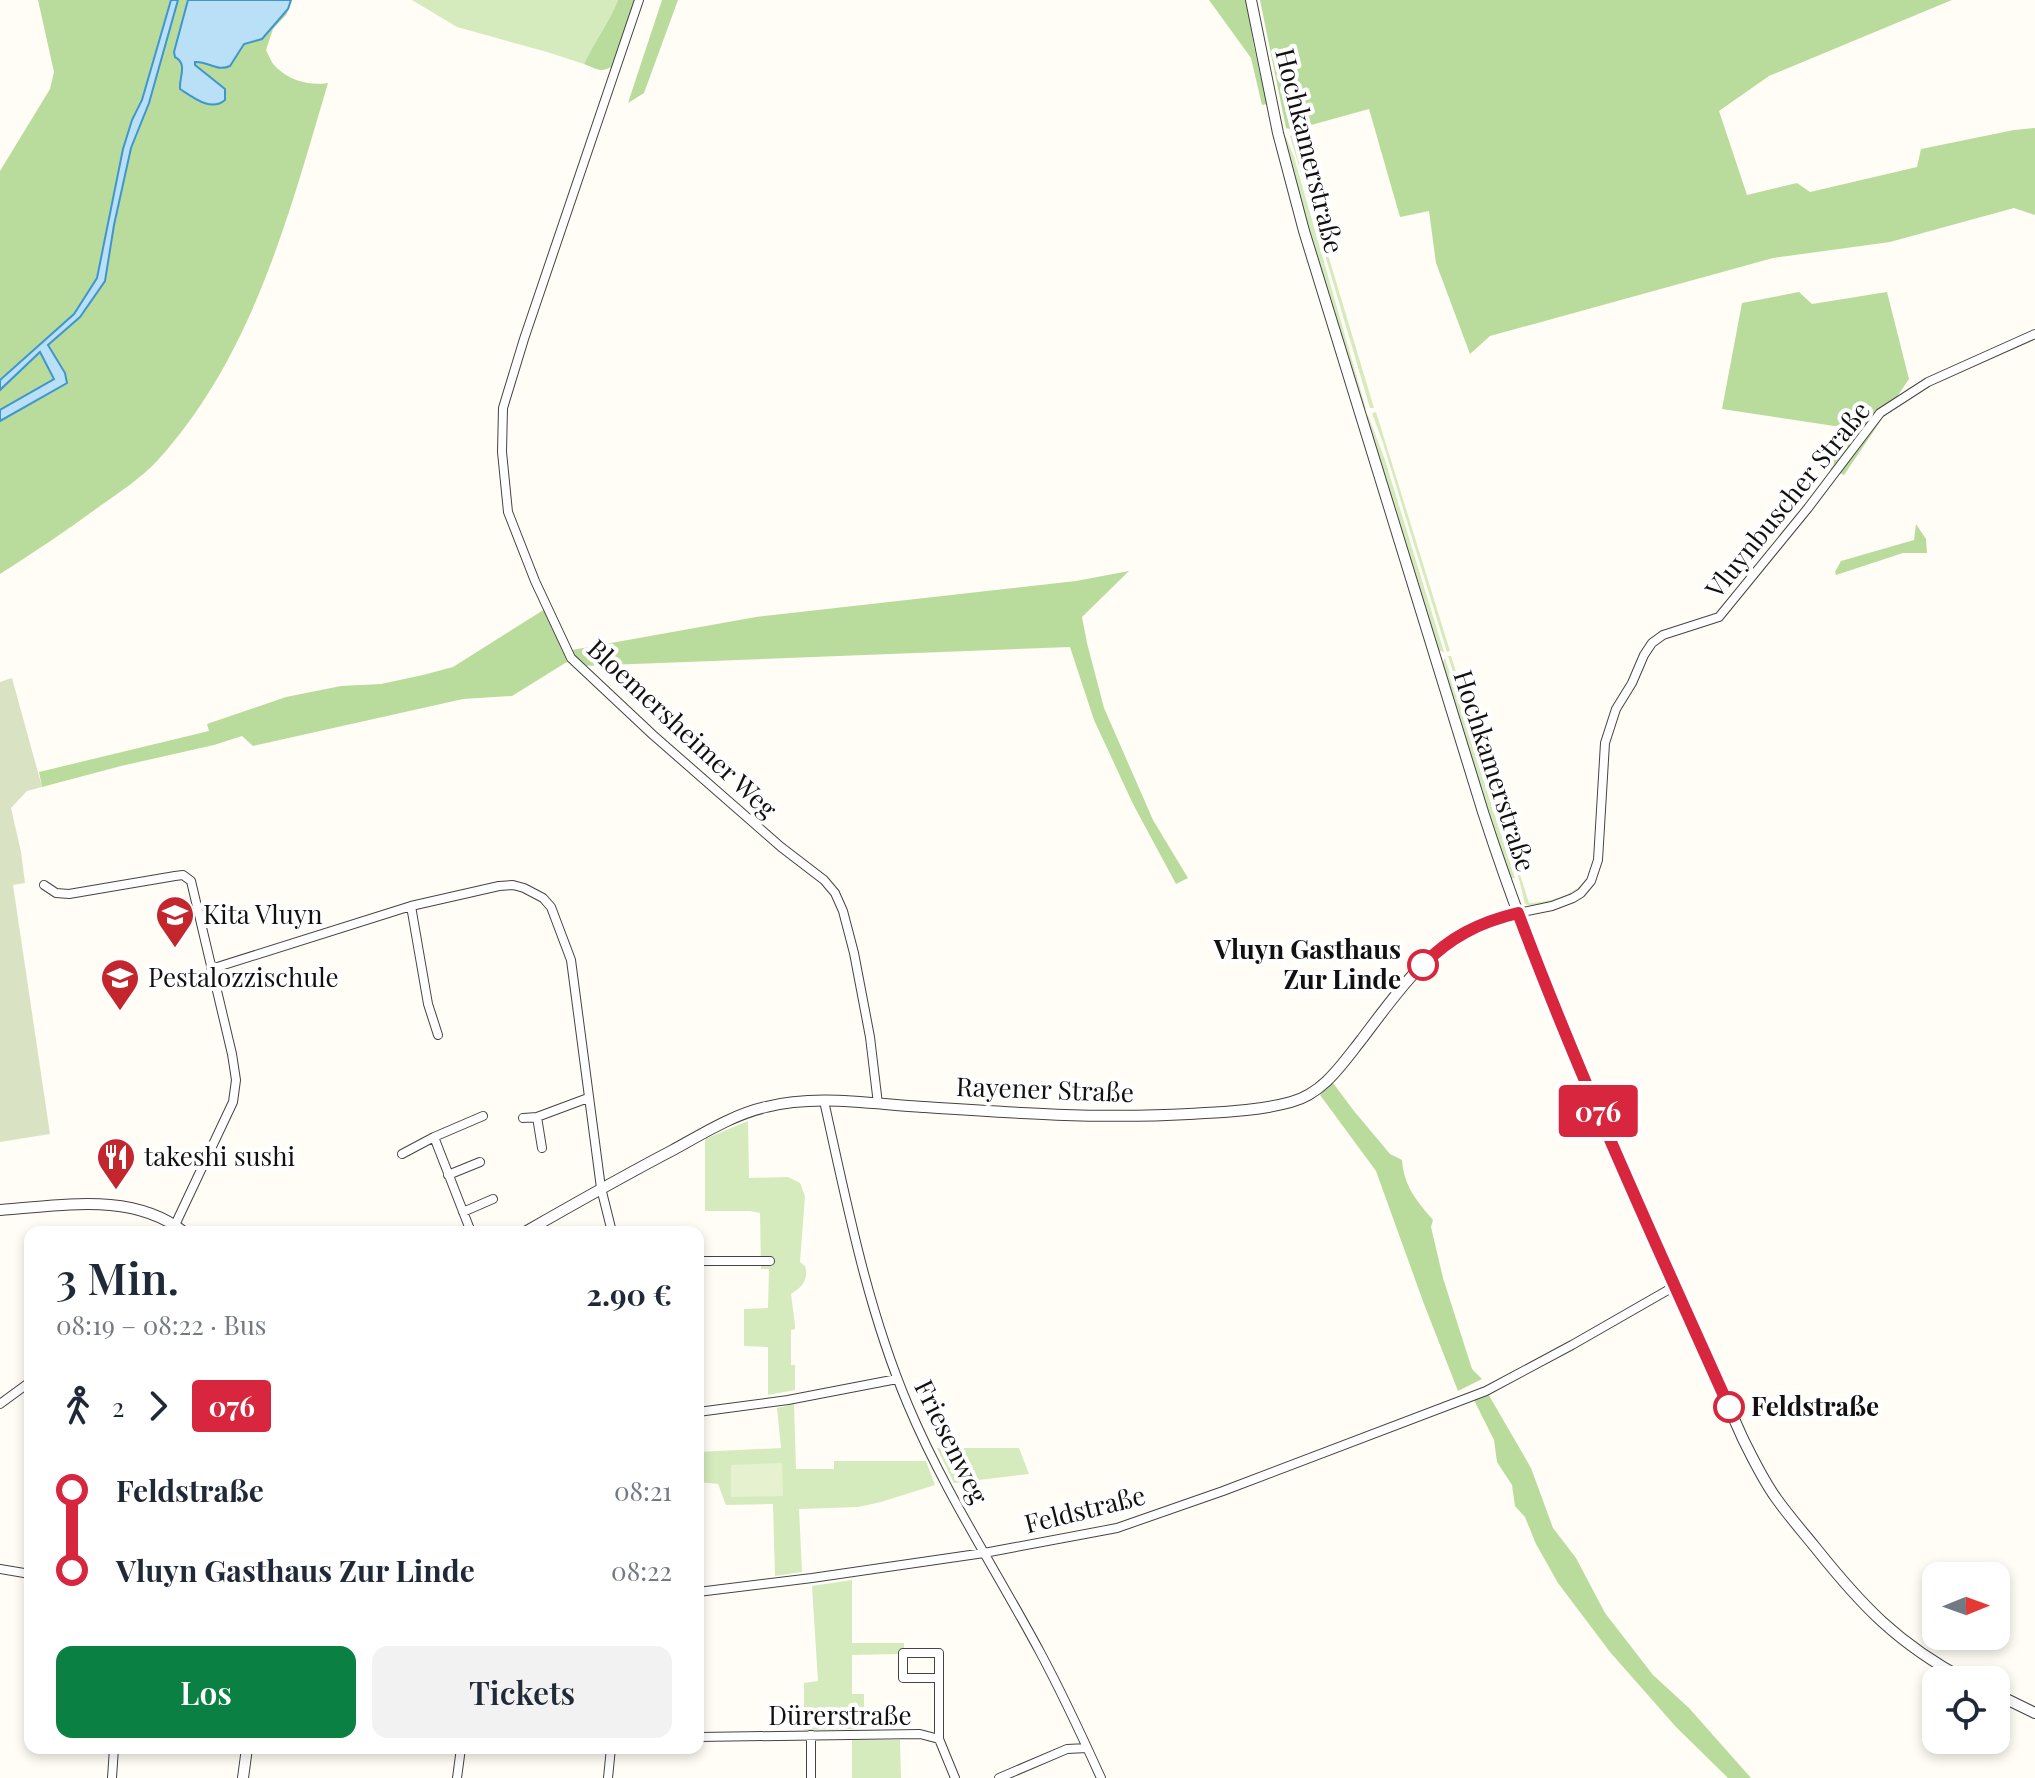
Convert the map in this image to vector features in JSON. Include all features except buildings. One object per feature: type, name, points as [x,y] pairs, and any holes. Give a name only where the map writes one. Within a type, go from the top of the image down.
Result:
[{"type":"street","name":"Bloemersheimer Weg","points":[[639,0],[503,408],[502,452],[508,512],[535,581],[571,658],[653,735],[781,847],[824,880],[835,893],[854,953],[870,1037],[878,1104]]},
{"type":"street","name":"Hochkamerstraße","points":[[1251,0],[1275,119],[1304,231],[1479,798],[1556,1014],[1743,1439],[1776,1497],[1865,1607],[1889,1630],[1943,1666]]},
{"type":"street","name":"Vluynbuscher Straße","points":[[1518,913],[1573,898],[1591,881],[1598,860],[1605,743],[1609,725],[1652,643],[1663,635],[1719,617],[1880,413],[1928,382],[2035,334]]},
{"type":"street","points":[[44,885],[56,893],[69,894],[183,875],[191,881],[236,1080],[233,1102],[181,1226]]},
{"type":"street","points":[[211,969],[411,906],[499,886],[513,885],[534,892],[551,907],[571,960],[601,1188],[610,1226]]},
{"type":"street","points":[[411,906],[428,1004],[438,1035]]},
{"type":"street","name":"Rayener Straße","points":[[535,1226],[703,1134],[748,1112],[779,1104],[824,1101],[1131,1117],[1235,1111],[1293,1102],[1329,1081],[1434,954],[1465,931],[1518,913]]},
{"type":"street","points":[[523,1118],[537,1117],[588,1098]]},
{"type":"street","name":"Friesenweg","points":[[824,1101],[855,1238],[897,1379],[934,1460],[1040,1653],[1101,1778]]},
{"type":"street","points":[[402,1154],[483,1116]]},
{"type":"street","points":[[537,1117],[542,1148]]},
{"type":"street","points":[[434,1137],[469,1226]]},
{"type":"street","points":[[448,1175],[480,1162]]},
{"type":"street","points":[[463,1212],[493,1199]]},
{"type":"street","points":[[0,1210],[105,1204],[133,1207],[152,1213],[175,1226]]},
{"type":"street","points":[[704,1261],[770,1261]]},
{"type":"street","name":"Feldstraße","points":[[704,1591],[984,1553],[1117,1528],[1486,1391],[1675,1286]]},
{"type":"street","points":[[704,1411],[788,1400],[897,1379]]},
{"type":"street","points":[[0,1404],[24,1386]]},
{"type":"street","points":[[0,1569],[24,1573]]},
{"type":"street","points":[[939,1678],[903,1678],[903,1653],[939,1653],[939,1678],[939,1739]]},
{"type":"street","points":[[2010,1701],[2035,1713]]},
{"type":"street","name":"Dürerstraße","points":[[704,1737],[920,1734],[939,1739],[955,1778]]},
{"type":"street","points":[[811,1735],[811,1778]]},
{"type":"street","points":[[999,1778],[1067,1749],[1087,1748]]},
{"type":"street","points":[[112,1778],[114,1754]]},
{"type":"street","points":[[243,1778],[246,1754]]},
{"type":"street","points":[[457,1778],[460,1754]]},
{"type":"street","points":[[608,1778],[610,1754]]},
{"type":"green space","points":[[38,0],[171,0],[142,100],[123,149],[97,278],[75,314],[0,380],[0,171],[50,89],[54,72]]},
{"type":"green space","points":[[178,0],[188,0],[174,52],[182,67],[180,89],[225,89],[195,62],[230,67],[244,44],[262,39],[288,9],[273,29],[266,50],[271,60],[282,72],[295,79],[308,83],[328,83],[298,183],[264,282],[243,330],[190,420],[157,461],[137,479],[0,574],[0,421],[67,383],[65,373],[48,345],[80,317],[105,281],[131,148],[149,103]]},
{"type":"green space","points":[[412,0],[618,0],[584,64],[457,27]]},
{"type":"green space","points":[[618,0],[637,0],[616,63],[601,70],[584,64],[610,17]]},
{"type":"green space","points":[[662,0],[678,0],[644,93],[628,103]]},
{"type":"green space","points":[[1209,0],[1246,0],[1267,104],[1262,105],[1251,58]]},
{"type":"green space","points":[[1260,0],[1952,0],[1769,76],[1719,111],[1747,195],[1797,183],[1810,192],[1917,167],[1921,149],[2035,128],[2035,215],[2014,208],[1890,242],[1773,258],[1490,336],[1470,354],[1436,263],[1429,211],[1400,217],[1369,109],[1293,130],[1286,128]]},
{"type":"green space","points":[[1292,135],[1374,408],[1370,408]]},
{"type":"green space","points":[[1286,137],[1366,409],[1363,408],[1300,201],[1284,140]]},
{"type":"green space","points":[[1799,292],[1812,304],[1887,292],[1909,379],[1844,475],[1820,465],[1841,427],[1722,409],[1742,303]]},
{"type":"green space","points":[[40,352],[55,379],[0,410],[0,390]]},
{"type":"green space","points":[[1376,412],[1450,651],[1447,652],[1372,413]]},
{"type":"green space","points":[[1368,415],[1385,460],[1444,652],[1439,651],[1437,646],[1366,417]]},
{"type":"green space","points":[[1916,524],[1926,539],[1927,553],[1903,553],[1836,575],[1841,561],[1914,540]]},
{"type":"green space","points":[[1129,571],[1082,617],[1104,708],[1153,820],[1188,878],[1176,884],[1133,804],[1094,720],[1070,647],[582,666],[572,650],[756,617],[1076,581]]},
{"type":"green space","points":[[545,609],[570,660],[512,696],[463,699],[253,746],[242,736],[42,787],[39,772],[209,731],[207,724],[286,697],[341,686],[381,684],[453,667]]},
{"type":"green space","points":[[1448,656],[1451,656],[1529,903],[1558,898],[1576,890],[1583,883],[1593,862],[1596,829],[1595,854],[1594,864],[1591,874],[1579,890],[1569,896],[1540,905],[1525,904]]},
{"type":"green space","points":[[1445,658],[1515,878],[1510,879],[1442,663]]},
{"type":"green space","points":[[12,678],[42,787],[27,791],[11,808],[25,883],[13,885],[50,1134],[0,1142],[0,682]]},
{"type":"green space","points":[[1333,1083],[1390,1154],[1402,1160],[1408,1186],[1433,1220],[1431,1227],[1443,1278],[1472,1369],[1482,1379],[1458,1391],[1376,1171],[1320,1095]]},
{"type":"green space","points":[[748,1121],[749,1178],[788,1177],[800,1183],[805,1196],[800,1262],[805,1266],[806,1275],[801,1286],[791,1294],[795,1329],[791,1330],[791,1365],[795,1365],[795,1390],[768,1395],[768,1347],[744,1346],[744,1309],[768,1308],[769,1269],[761,1269],[760,1213],[705,1211],[705,1139]]},
{"type":"green space","points":[[1487,1392],[1531,1468],[1553,1528],[1576,1558],[1605,1613],[1653,1675],[1689,1708],[1751,1778],[1728,1778],[1676,1727],[1610,1652],[1558,1583],[1525,1517],[1515,1506],[1512,1485],[1497,1462],[1494,1440],[1474,1400]]},
{"type":"green space","points":[[794,1404],[796,1469],[834,1469],[834,1461],[926,1461],[935,1485],[858,1507],[799,1509],[802,1572],[775,1576],[773,1504],[726,1505],[718,1484],[704,1483],[704,1452],[781,1448],[777,1408]]},
{"type":"green space","points":[[937,1448],[1019,1448],[1029,1474],[954,1483]]},
{"type":"green space","points":[[782,1463],[783,1496],[731,1497],[731,1465]]},
{"type":"green space","points":[[852,1580],[852,1643],[904,1643],[904,1650],[900,1654],[852,1655],[852,1694],[864,1694],[864,1729],[804,1730],[804,1683],[818,1681],[812,1586]]},
{"type":"green space","points":[[852,1740],[900,1740],[901,1778],[852,1778]]},
{"type":"water","points":[[171,0],[178,0],[149,103],[131,148],[105,281],[80,317],[48,345],[65,373],[67,383],[0,421],[0,410],[54,379],[40,352],[0,390],[0,380],[74,314],[97,278],[123,149],[142,100]]},
{"type":"water","points":[[188,0],[291,0],[288,9],[262,39],[244,44],[230,66],[221,68],[195,62],[225,89],[225,100],[214,105],[180,89],[182,67],[174,52]]},
{"type":"bus line","name":"076","points":[[1423,965],[1450,940],[1465,931],[1518,913],[1550,1000],[1729,1407]]},
{"type":"place","name":"Kita Vluyn","points":[[175,949]]},
{"type":"place","name":"Vluyn Gasthaus Zur Linde","points":[[1423,965]]},
{"type":"place","name":"Pestalozzischule","points":[[120,1012]]},
{"type":"place","name":"takeshi sushi","points":[[116,1191]]},
{"type":"place","name":"Feldstraße","points":[[1729,1407]]}]
